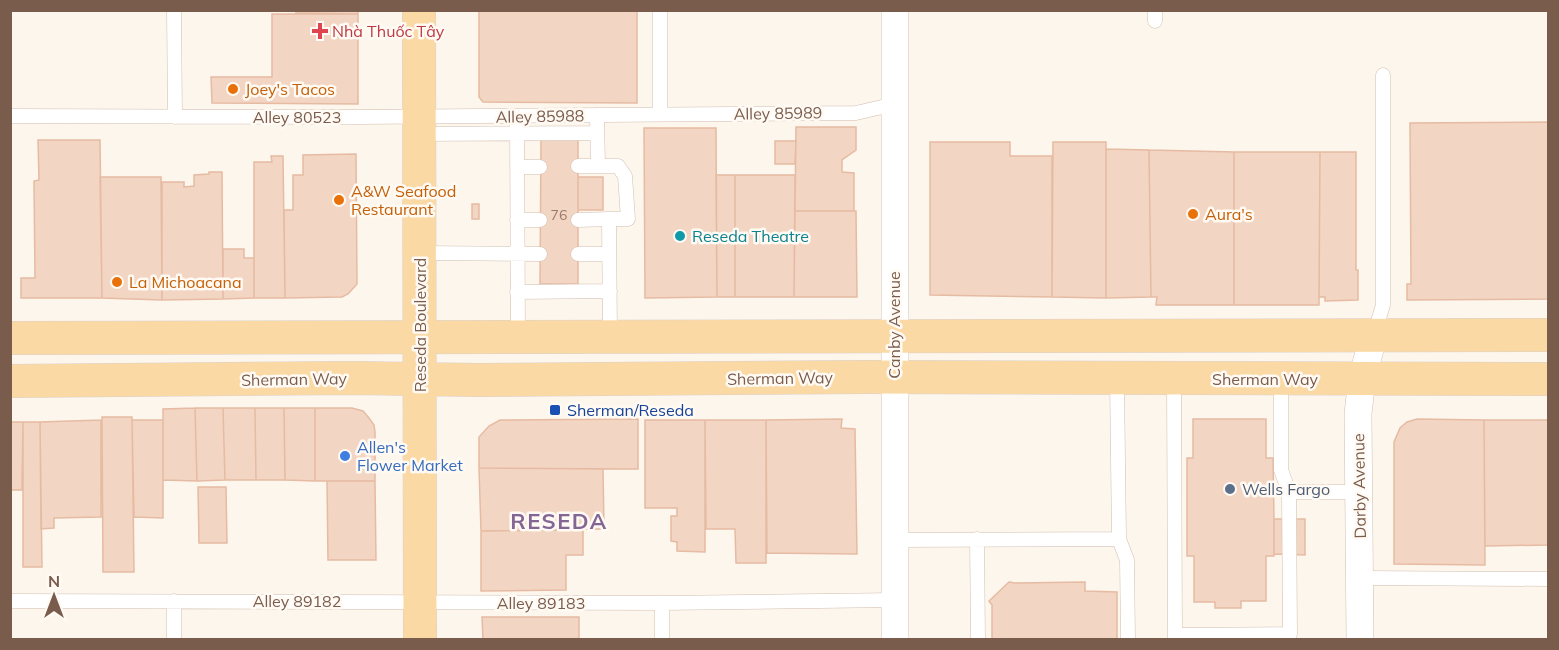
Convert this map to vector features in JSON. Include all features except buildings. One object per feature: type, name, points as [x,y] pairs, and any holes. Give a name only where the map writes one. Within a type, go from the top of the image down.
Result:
[{"type":"main road","name":"Reseda Boulevard","points":[[419,10],[420,639]]},
{"type":"main road","points":[[10,338],[1548,335]]},
{"type":"main road","name":"Sherman Way","points":[[10,381],[894,377],[1548,379]]},
{"type":"street","name":"Canby Avenue","points":[[895,10],[895,639]]},
{"type":"street","name":"Darby Avenue","points":[[1360,639],[1358,414],[1362,378],[1374,335]]},
{"type":"lane","points":[[174,10],[175,117]]},
{"type":"lane","points":[[660,10],[660,114]]},
{"type":"lane","points":[[1374,335],[1383,305],[1383,75]]},
{"type":"lane","name":"Alley 85989","points":[[660,114],[856,112],[895,104]]},
{"type":"lane","name":"Alley 85988","points":[[419,125],[517,116],[660,114]]},
{"type":"lane","points":[[597,115],[598,166]]},
{"type":"lane","name":"Alley 80523","points":[[10,116],[175,117],[419,125]]},
{"type":"lane","points":[[517,116],[518,336]]},
{"type":"lane","points":[[419,125],[517,132],[597,132]]},
{"type":"lane","points":[[578,166],[618,166],[625,176],[628,219],[578,220]]},
{"type":"lane","points":[[517,167],[540,167]]},
{"type":"lane","points":[[609,219],[609,336]]},
{"type":"lane","points":[[517,220],[540,220]]},
{"type":"lane","points":[[420,253],[540,254]]},
{"type":"lane","points":[[578,254],[609,254]]},
{"type":"lane","points":[[517,292],[609,291]]},
{"type":"lane","points":[[1117,379],[1119,539],[1127,560],[1128,639]]},
{"type":"lane","points":[[1174,379],[1175,637],[1290,637],[1289,492],[1281,470],[1281,379]]},
{"type":"lane","points":[[1289,492],[1359,492]]},
{"type":"lane","points":[[977,539],[978,639]]},
{"type":"lane","points":[[896,540],[1119,539]]},
{"type":"lane","points":[[1360,579],[1548,579]]},
{"type":"lane","name":"Alley 89183","points":[[420,602],[662,603],[895,600]]},
{"type":"lane","name":"Alley 89182","points":[[10,601],[420,602]]},
{"type":"lane","points":[[174,601],[174,639]]},
{"type":"lane","points":[[662,603],[662,639]]},
{"type":"place","name":"Nhà Thuốc Tây","points":[[320,31]]},
{"type":"place","name":"Joey's Tacos","points":[[233,89]]},
{"type":"place","name":"A&W Seafood Restaurant","points":[[339,200]]},
{"type":"place","name":"Aura's","points":[[1193,214]]},
{"type":"place","name":"Reseda Theatre","points":[[680,236]]},
{"type":"place","name":"La Michoacana","points":[[117,282]]},
{"type":"place","name":"Sherman/Reseda","points":[[555,410]]},
{"type":"place","name":"Allen's Flower Market","points":[[345,456]]},
{"type":"place","name":"Wells Fargo","points":[[1230,489]]},
{"type":"district","name":"RESEDA","points":[[559,521]]}]
